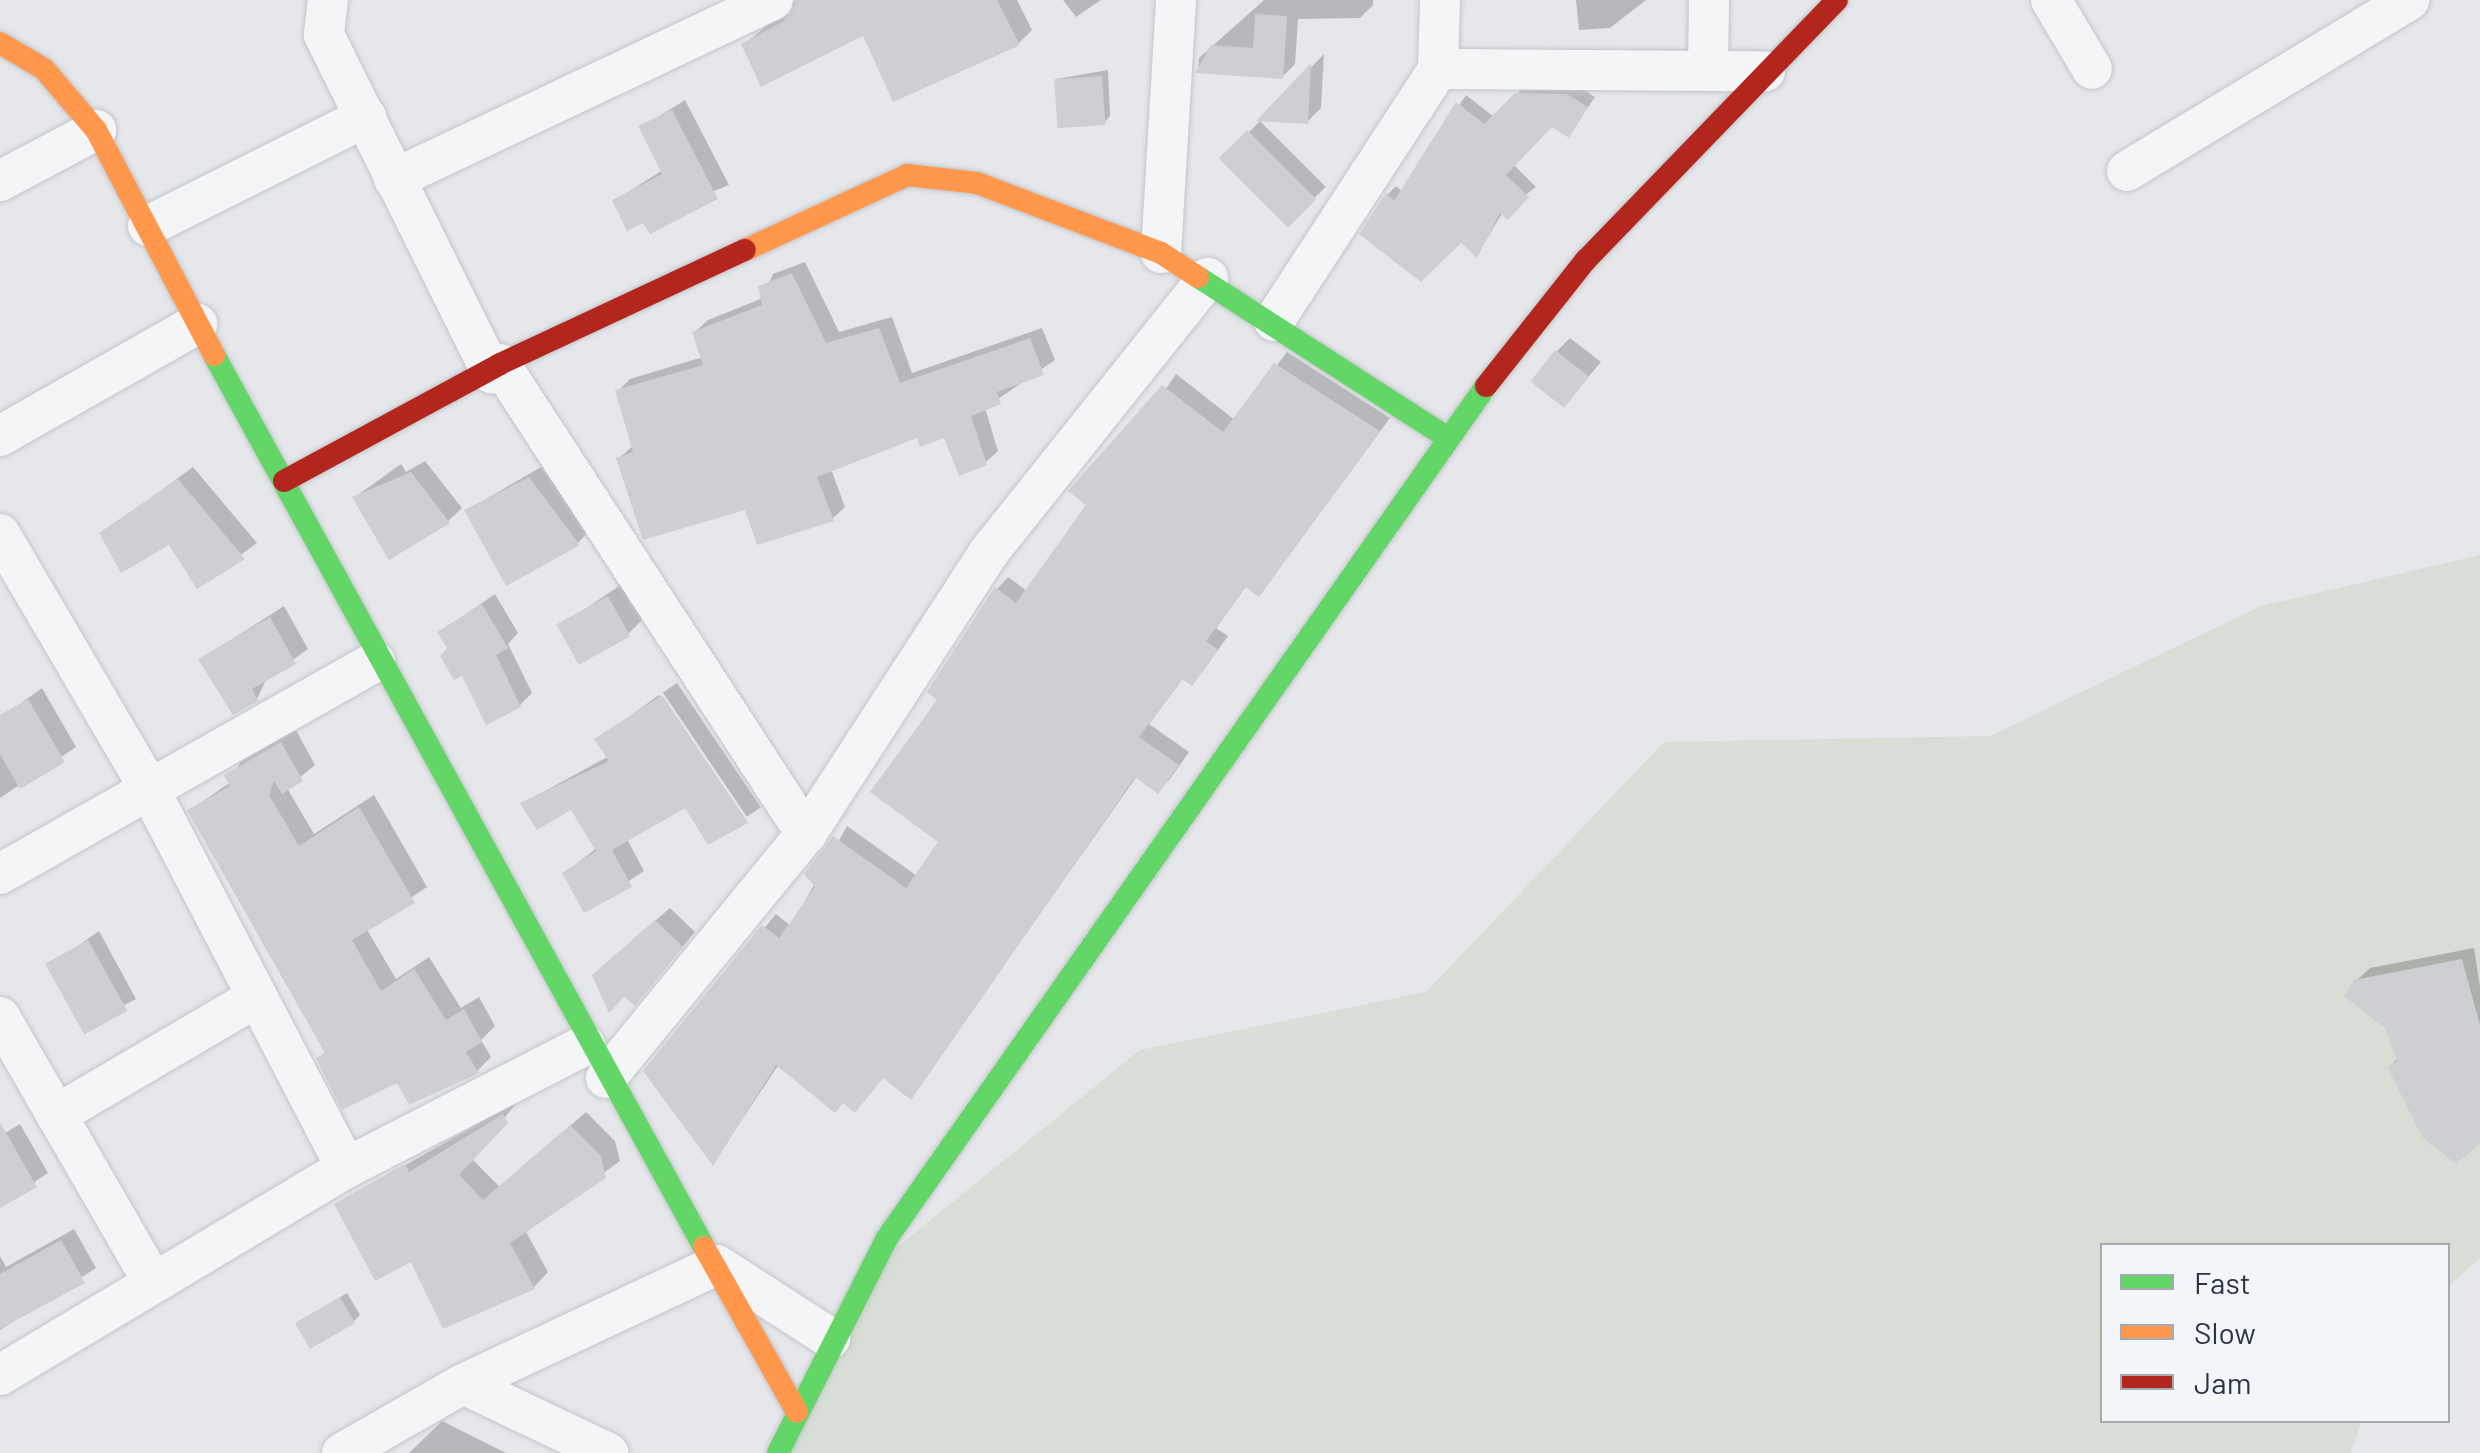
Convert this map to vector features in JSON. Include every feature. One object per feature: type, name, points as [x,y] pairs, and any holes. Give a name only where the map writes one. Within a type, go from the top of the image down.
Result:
[{"type":"street","points":[[328,0],[324,35],[394,179],[496,369],[806,834]]},
{"type":"street","points":[[394,179],[773,0]]},
{"type":"street","points":[[1161,253],[1176,0]]},
{"type":"street","points":[[1274,321],[1438,69],[1440,0]]},
{"type":"street","points":[[1708,66],[1709,0]]},
{"type":"street","points":[[778,1453],[830,1338],[887,1238],[1446,437],[1586,260],[1764,70],[1836,0]]},
{"type":"street","points":[[2051,0],[2092,69]]},
{"type":"street","points":[[2127,171],[2408,0]]},
{"type":"street","points":[[0,43],[44,69],[96,130],[284,481],[375,662],[596,1062],[717,1265],[797,1412]]},
{"type":"street","points":[[1438,69],[1708,66],[1764,70]]},
{"type":"street","points":[[148,226],[366,118]]},
{"type":"street","points":[[0,182],[96,130]]},
{"type":"street","points":[[284,481],[496,369],[907,175],[977,183],[1161,253],[1208,278],[1446,437]]},
{"type":"street","points":[[0,1375],[346,1168],[596,1062],[806,834],[989,552],[1208,278]]},
{"type":"street","points":[[0,436],[197,324]]},
{"type":"street","points":[[6,557],[147,785],[346,1168]]},
{"type":"street","points":[[0,874],[147,785],[375,662]]},
{"type":"street","points":[[56,1115],[257,997]]},
{"type":"street","points":[[0,1017],[153,1282]]},
{"type":"street","points":[[717,1265],[830,1338]]},
{"type":"street","points":[[342,1453],[462,1384],[717,1265]]},
{"type":"street","points":[[462,1384],[608,1453]]},
{"type":"shaded area","points":[[2480,555],[2480,1258],[2450,1285],[2450,1243],[2100,1243],[2100,1423],[2361,1423],[2350,1453],[767,1453],[853,1283],[1140,1050],[1426,992],[1664,742],[1990,736],[2261,606]]},
{"type":"building","points":[[796,0],[997,0],[1020,45],[893,102],[863,36],[761,87],[741,44],[784,21]]},
{"type":"building","points":[[1255,14],[1287,16],[1283,79],[1195,73],[1211,45],[1253,48]]},
{"type":"building","points":[[1311,63],[1308,124],[1256,121]]},
{"type":"building","points":[[1102,76],[1105,125],[1058,128],[1054,79]]},
{"type":"building","points":[[1515,93],[1567,94],[1588,107],[1569,138],[1552,127],[1506,175],[1529,197],[1508,220],[1500,213],[1477,258],[1461,243],[1421,282],[1359,234],[1386,193],[1394,201],[1456,102],[1484,124]]},
{"type":"building","points":[[672,110],[718,199],[650,234],[643,223],[627,231],[612,200],[662,174],[638,126]]},
{"type":"building","points":[[1247,130],[1316,199],[1288,228],[1219,158]]},
{"type":"building","points":[[792,273],[826,343],[879,328],[900,383],[1030,338],[1044,375],[997,392],[1001,404],[971,416],[987,465],[959,476],[944,438],[920,447],[917,438],[817,477],[834,521],[757,545],[745,510],[643,540],[616,458],[633,452],[615,390],[703,365],[692,332],[762,305],[758,286]]},
{"type":"building","points":[[1555,350],[1589,376],[1564,408],[1530,382]]},
{"type":"building","points":[[1274,363],[1380,431],[1259,597],[1245,587],[1206,641],[1218,650],[1192,686],[1182,679],[1139,737],[1179,765],[1158,794],[1135,777],[911,1100],[883,1078],[855,1113],[843,1103],[835,1113],[776,1065],[713,1166],[643,1071],[762,925],[779,938],[815,887],[804,874],[833,836],[906,888],[938,842],[870,792],[937,700],[927,692],[995,587],[1016,603],[1086,505],[1068,491],[1162,385],[1223,432]]},
{"type":"building","points":[[411,472],[450,523],[389,560],[352,497]]},
{"type":"building","points":[[529,477],[580,545],[506,586],[464,510]]},
{"type":"building","points":[[178,479],[245,559],[197,589],[169,545],[121,573],[99,533]]},
{"type":"building","points":[[608,596],[630,636],[579,665],[556,625]]},
{"type":"building","points":[[482,604],[508,648],[496,655],[521,707],[486,725],[462,676],[454,680],[440,656],[447,648],[437,632]]},
{"type":"building","points":[[270,617],[296,664],[252,689],[258,701],[233,715],[198,659]]},
{"type":"building","points":[[662,695],[748,823],[708,845],[685,808],[612,850],[632,887],[584,913],[562,873],[596,851],[571,810],[537,830],[520,803],[609,761],[594,739]]},
{"type":"building","points":[[28,699],[65,762],[20,789],[0,754],[0,715]]},
{"type":"building","points":[[281,742],[303,781],[282,794],[274,781],[269,795],[299,846],[359,807],[415,903],[352,940],[381,991],[414,969],[446,1020],[464,1009],[482,1042],[466,1052],[479,1073],[409,1105],[397,1083],[342,1110],[316,1058],[325,1053],[187,810],[230,786],[224,775]]},
{"type":"building","points":[[655,920],[683,947],[635,1006],[624,997],[609,1013],[592,975]]},
{"type":"building","points":[[88,940],[127,1011],[84,1035],[45,964]]},
{"type":"building","points":[[2462,959],[2480,1025],[2480,1143],[2456,1164],[2422,1137],[2387,1066],[2397,1061],[2385,1028],[2344,996],[2354,980]]},
{"type":"building","points":[[503,1114],[508,1123],[459,1175],[483,1200],[570,1125],[601,1156],[606,1178],[510,1243],[535,1289],[443,1329],[411,1262],[375,1281],[334,1204],[405,1164],[409,1172]]},
{"type":"building","points":[[0,1122],[37,1187],[0,1208]]},
{"type":"building","points":[[61,1240],[85,1283],[0,1329],[0,1274]]},
{"type":"building","points":[[340,1297],[355,1323],[310,1349],[295,1323]]},
{"type":"traffic: fast","points":[[1198,277],[1446,437]]},
{"type":"traffic: fast","points":[[214,355],[704,1247]]},
{"type":"traffic: fast","points":[[778,1453],[887,1238],[1486,386]]},
{"type":"traffic: slow","points":[[0,43],[44,69],[96,130],[214,355]]},
{"type":"traffic: slow","points":[[745,250],[907,175],[977,183],[1161,253],[1198,277]]},
{"type":"traffic: slow","points":[[704,1247],[797,1412]]},
{"type":"traffic: jam","points":[[1486,386],[1586,260],[1837,0]]},
{"type":"traffic: jam","points":[[284,481],[500,364],[745,250]]}]
